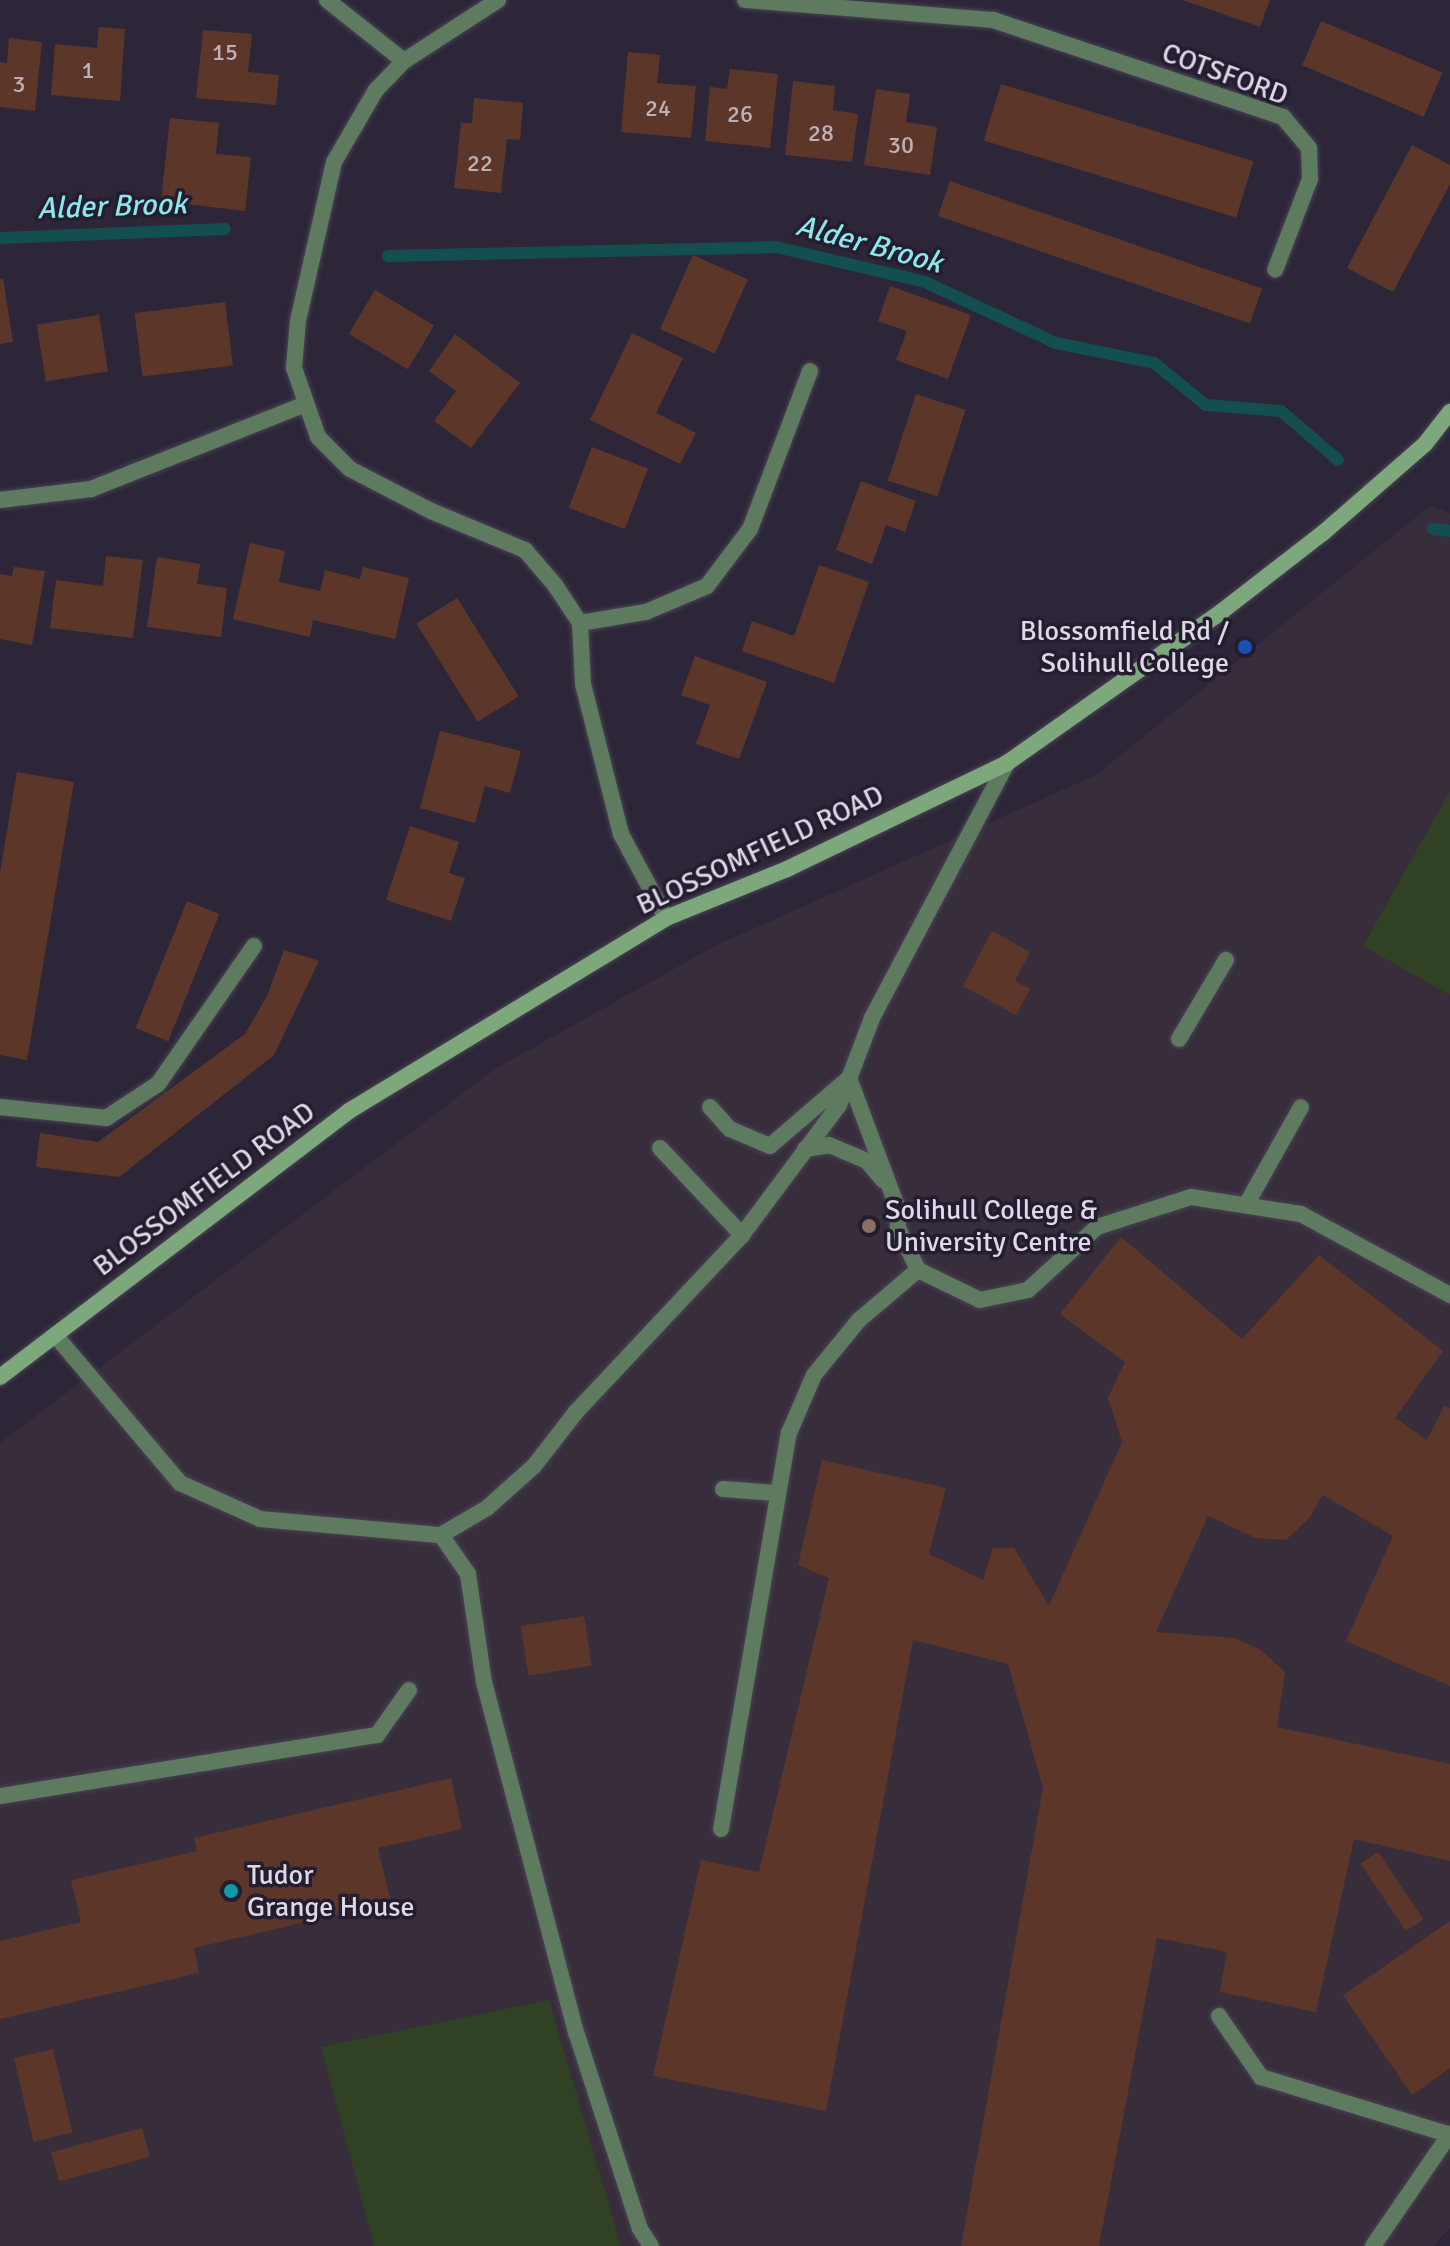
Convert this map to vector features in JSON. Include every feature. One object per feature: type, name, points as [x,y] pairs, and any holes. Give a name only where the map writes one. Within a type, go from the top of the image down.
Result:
[{"type":"main road","name":"BLOSSOMFIELD ROAD","points":[[0,1377],[349,1111],[666,918],[787,869],[1007,763],[1221,612],[1300,550],[1425,444],[1450,412]]},
{"type":"street","points":[[327,0],[404,61]]},
{"type":"street","points":[[498,0],[404,61],[376,90],[334,162],[298,320],[294,368],[303,405],[318,437],[350,469],[431,511],[525,550],[580,623],[583,684],[621,834],[666,918]]},
{"type":"street","name":"COTSFORD","points":[[745,0],[898,5],[993,20],[1283,117],[1309,148],[1310,179],[1275,270]]},
{"type":"street","points":[[580,623],[646,612],[707,586],[750,529],[810,371]]},
{"type":"street","points":[[0,500],[91,489],[303,405]]},
{"type":"street","points":[[55,1335],[180,1483],[260,1519],[407,1536],[441,1535],[487,1508],[534,1466],[576,1412],[742,1235],[839,1105],[872,1018],[1007,763]]},
{"type":"street","points":[[0,1107],[106,1118],[158,1084],[254,946]]},
{"type":"street","points":[[1179,1039],[1226,960]]},
{"type":"street","points":[[710,1107],[730,1129],[770,1146],[849,1078]]},
{"type":"street","points":[[849,1078],[898,1209],[898,1228],[918,1270],[980,1300],[1028,1290],[1097,1227],[1191,1197],[1301,1214],[1450,1295]]},
{"type":"street","points":[[1246,1205],[1301,1107]]},
{"type":"street","points":[[805,1149],[829,1145],[867,1161],[890,1187]]},
{"type":"street","points":[[660,1148],[742,1235]]},
{"type":"street","points":[[721,1829],[776,1493],[789,1433],[814,1375],[859,1320],[918,1270]]},
{"type":"street","points":[[723,1489],[776,1493]]},
{"type":"street","points":[[441,1535],[468,1574],[484,1682],[576,2032],[640,2229],[651,2246]]},
{"type":"street","points":[[0,1796],[377,1735],[409,1690]]},
{"type":"street","points":[[1219,2016],[1261,2077],[1449,2134],[1373,2246]]},
{"type":"shaded area","name":"Solihull College & University Centre","points":[[1430,506],[1450,513],[1450,2228],[1433,2246],[0,2246],[0,1443],[495,1069],[715,946],[1096,775]]},
{"type":"green space","points":[[1450,791],[1450,995],[1363,946]]},
{"type":"green space","points":[[549,2000],[621,2246],[374,2246],[321,2047]]},
{"type":"building","points":[[1183,0],[1270,0],[1260,27]]},
{"type":"building","points":[[1321,21],[1443,73],[1424,117],[1302,65]]},
{"type":"building","points":[[99,27],[125,29],[120,101],[51,95],[55,44],[97,48]]},
{"type":"building","points":[[203,30],[252,34],[248,72],[279,75],[276,105],[196,98]]},
{"type":"building","points":[[9,38],[42,42],[35,111],[0,107],[0,62],[7,63]]},
{"type":"building","points":[[628,52],[660,55],[657,83],[696,86],[691,138],[621,132]]},
{"type":"building","points":[[730,69],[778,74],[770,148],[705,141],[710,87],[727,89]]},
{"type":"building","points":[[793,81],[835,86],[833,110],[858,114],[852,162],[785,155]]},
{"type":"building","points":[[1001,84],[1253,161],[1236,218],[984,140]]},
{"type":"building","points":[[876,89],[910,94],[906,122],[937,127],[930,175],[864,165]]},
{"type":"building","points":[[474,98],[523,103],[520,140],[507,139],[501,193],[454,188],[461,123],[472,123]]},
{"type":"building","points":[[170,118],[219,123],[216,154],[251,157],[245,211],[161,201]]},
{"type":"building","points":[[1412,145],[1450,165],[1450,184],[1393,292],[1347,268]]},
{"type":"building","points":[[950,181],[1262,288],[1250,323],[938,216]]},
{"type":"building","points":[[693,255],[748,279],[715,353],[660,329]]},
{"type":"building","points":[[3,278],[13,342],[0,344],[0,279]]},
{"type":"building","points":[[890,286],[971,315],[948,379],[896,360],[907,331],[878,321]]},
{"type":"building","points":[[375,290],[434,326],[408,369],[349,334]]},
{"type":"building","points":[[225,302],[233,366],[142,377],[135,313]]},
{"type":"building","points":[[99,315],[108,371],[46,381],[37,325]]},
{"type":"building","points":[[632,333],[683,358],[656,413],[696,433],[680,464],[590,420]]},
{"type":"building","points":[[455,334],[520,383],[471,448],[434,421],[456,391],[429,371]]},
{"type":"building","points":[[916,394],[965,410],[937,497],[888,481]]},
{"type":"building","points":[[592,447],[648,469],[625,529],[569,508]]},
{"type":"building","points":[[861,481],[916,501],[905,532],[886,525],[872,564],[836,550]]},
{"type":"building","points":[[250,543],[285,551],[279,582],[320,591],[325,570],[360,579],[363,567],[409,578],[395,639],[313,620],[310,637],[233,619]]},
{"type":"building","points":[[106,556],[143,560],[133,638],[50,628],[56,580],[103,586]]},
{"type":"building","points":[[157,557],[200,564],[197,584],[227,588],[221,637],[147,627]]},
{"type":"building","points":[[819,565],[869,582],[834,683],[742,651],[752,621],[794,636]]},
{"type":"building","points":[[14,567],[45,571],[32,645],[0,639],[0,574],[12,576]]},
{"type":"building","points":[[457,598],[518,696],[478,722],[416,623]]},
{"type":"building","points":[[695,656],[767,682],[739,759],[696,744],[710,705],[681,695]]},
{"type":"building","points":[[440,731],[521,751],[510,793],[485,786],[475,823],[420,808]]},
{"type":"building","points":[[17,772],[74,782],[27,1060],[0,1055],[0,872]]},
{"type":"building","points":[[410,826],[459,842],[449,873],[465,878],[451,921],[386,900]]},
{"type":"building","points":[[187,901],[219,914],[168,1041],[136,1028]]},
{"type":"building","points":[[992,931],[1030,952],[1015,981],[1030,989],[1016,1015],[963,986]]},
{"type":"building","points":[[284,950],[319,961],[274,1055],[119,1177],[36,1167],[40,1133],[98,1142],[245,1034],[267,996]]},
{"type":"building","points":[[1121,1237],[1242,1339],[1319,1255],[1443,1351],[1395,1418],[1427,1440],[1444,1406],[1450,1408],[1450,1686],[1346,1641],[1393,1536],[1323,1495],[1310,1517],[1286,1540],[1256,1538],[1208,1516],[1156,1632],[1235,1638],[1261,1650],[1285,1672],[1277,1727],[1450,1764],[1450,1861],[1354,1839],[1316,2012],[1220,1992],[1227,1952],[1157,1938],[1099,2246],[961,2246],[1043,1788],[1008,1664],[913,1640],[826,2111],[653,2076],[701,1860],[759,1872],[829,1578],[798,1565],[822,1460],[946,1488],[929,1554],[983,1580],[993,1548],[1014,1548],[1049,1606],[1122,1442],[1108,1398],[1125,1362],[1060,1314]]},
{"type":"building","points":[[584,1616],[592,1665],[529,1675],[521,1626]]},
{"type":"building","name":"Tudor Grange House","points":[[451,1778],[462,1829],[378,1848],[391,1902],[194,1948],[199,1973],[0,2019],[0,1941],[81,1922],[71,1880],[197,1851],[194,1838]]},
{"type":"building","points":[[1378,1852],[1423,1919],[1406,1931],[1361,1864]]},
{"type":"building","points":[[1450,1921],[1450,2068],[1412,2095],[1343,1995]]},
{"type":"building","points":[[53,2049],[72,2133],[33,2142],[14,2058]]},
{"type":"building","points":[[142,2128],[150,2157],[59,2181],[51,2152]]},
{"type":"waterway","name":"Alder Brook","points":[[0,238],[225,229]]},
{"type":"waterway","name":"Alder Brook","points":[[388,256],[776,247],[925,282],[1056,343],[1154,363],[1206,405],[1281,411],[1338,460]]},
{"type":"waterway","name":"Alder Brook","points":[[1433,529],[1450,531]]},
{"type":"place","name":"Blossomfield Rd / Solihull College","points":[[1245,647]]},
{"type":"place","name":"Solihull College & University Centre","points":[[869,1226]]},
{"type":"place","name":"Tudor Grange House","points":[[231,1891]]}]
